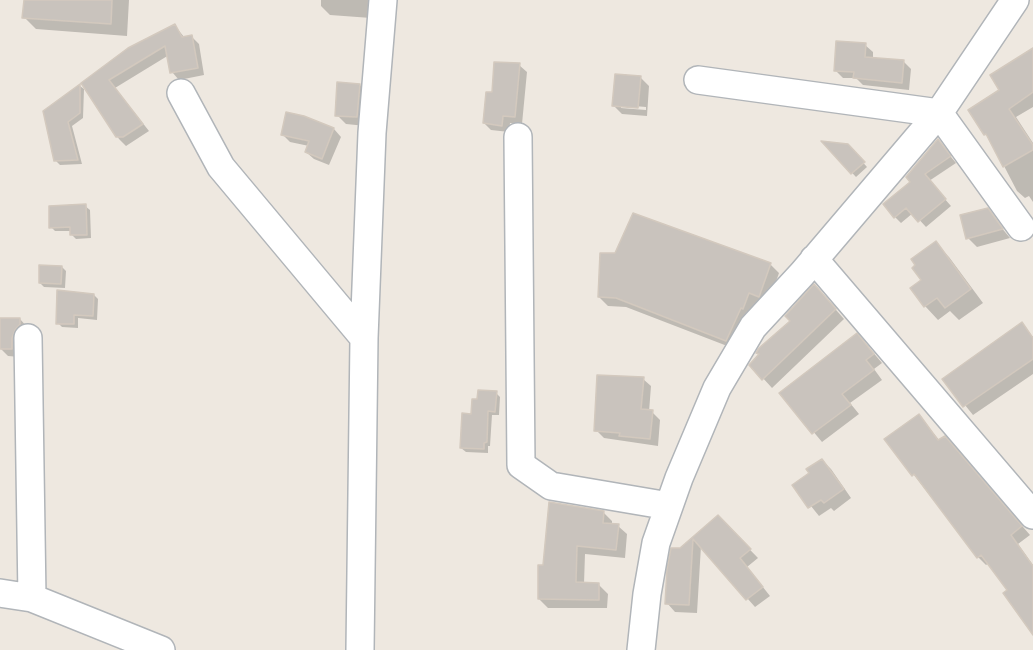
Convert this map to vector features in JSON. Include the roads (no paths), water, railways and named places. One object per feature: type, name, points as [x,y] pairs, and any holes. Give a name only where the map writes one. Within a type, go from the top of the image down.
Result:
[{"type":"street","points":[[360,650],[364,338],[372,133],[383,0]]},
{"type":"street","points":[[641,650],[647,594],[656,543],[717,388],[753,327],[939,113],[1021,3]]},
{"type":"street","points":[[698,80],[939,113],[1021,227]]},
{"type":"street","points":[[181,93],[221,167],[364,338]]},
{"type":"street","points":[[518,137],[521,465],[551,486],[669,506]]},
{"type":"street","points":[[814,259],[1033,515]]},
{"type":"street","points":[[28,338],[32,598]]},
{"type":"street","points":[[0,593],[32,598],[161,650]]}]
